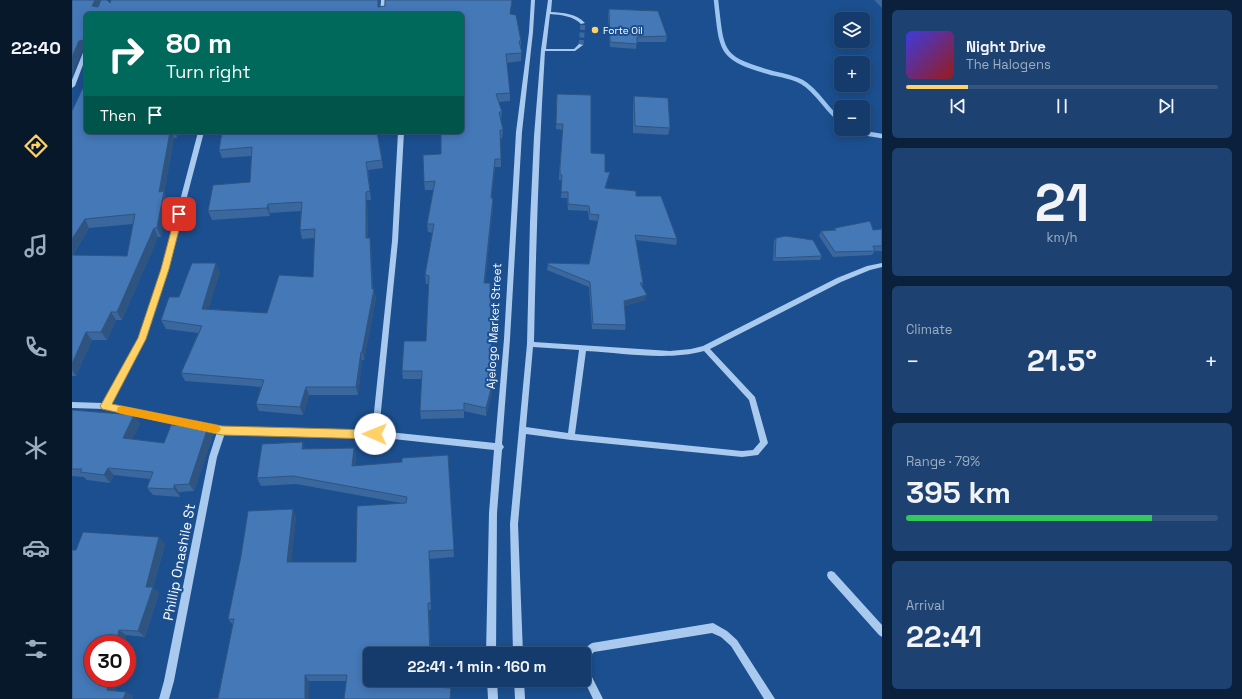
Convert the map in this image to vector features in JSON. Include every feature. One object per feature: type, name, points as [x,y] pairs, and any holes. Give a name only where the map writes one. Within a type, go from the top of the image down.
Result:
[{"type":"street","points":[[382,12],[383,0]]},
{"type":"street","name":"Ajelogo Market Street","points":[[491,647],[493,513],[500,447],[519,132],[531,32],[533,0]]},
{"type":"street","points":[[518,647],[514,524],[530,344],[533,222],[543,50],[550,0]]},
{"type":"street","points":[[548,13],[578,18],[583,23]]},
{"type":"street","points":[[543,50],[575,50],[580,45]]},
{"type":"street","points":[[72,86],[84,56]]},
{"type":"street","points":[[105,406],[142,339],[165,269],[200,134]]},
{"type":"street","points":[[375,434],[395,240],[401,134]]},
{"type":"street","points":[[530,344],[670,354],[691,352],[705,348],[839,280],[869,268],[882,265]]},
{"type":"street","points":[[571,437],[584,348]]},
{"type":"street","points":[[523,430],[571,437],[742,454],[755,453],[764,443],[752,398],[705,348]]},
{"type":"street","points":[[72,405],[105,406],[222,430],[375,434],[500,447]]},
{"type":"street","name":"Phillip Onashile St","points":[[164,699],[213,457],[222,430]]},
{"type":"street","points":[[831,575],[882,632]]},
{"type":"street","points":[[591,649],[713,628],[724,634],[734,643],[770,699]]},
{"type":"street","points":[[591,684],[598,699]]},
{"type":"street","points":[[492,687],[493,699]]},
{"type":"street","points":[[519,687],[520,699]]},
{"type":"building","points":[[72,0],[95,0],[92,6],[98,7],[101,0],[107,0],[110,3],[111,0],[378,0],[378,7],[385,6],[385,0],[512,0],[510,14],[516,15],[522,53],[506,54],[510,93],[496,94],[502,112],[499,112],[503,130],[500,130],[501,159],[495,159],[491,198],[493,198],[484,283],[490,283],[492,385],[486,408],[464,403],[464,410],[420,411],[422,371],[402,371],[404,341],[426,341],[429,276],[425,275],[434,224],[427,224],[435,181],[424,182],[423,155],[441,154],[441,134],[464,134],[464,12],[84,12],[84,42],[83,40],[79,41],[72,57]]},
{"type":"building","points":[[609,9],[658,11],[667,36],[637,37],[637,44],[610,42]]},
{"type":"building","points":[[84,85],[84,134],[170,134],[159,192],[164,191],[157,228],[154,228],[117,312],[111,312],[101,332],[86,332],[72,364],[72,255],[127,256],[135,214],[85,219],[72,239],[72,111]]},
{"type":"building","points":[[557,94],[591,95],[591,153],[605,154],[605,172],[610,172],[605,188],[636,191],[636,196],[661,196],[677,239],[635,235],[643,283],[640,283],[647,295],[624,301],[626,325],[593,324],[590,282],[548,265],[548,263],[589,264],[599,215],[590,214],[589,206],[568,204],[568,192],[561,192],[562,175],[560,174],[560,167],[563,124],[556,124]]},
{"type":"building","points":[[634,96],[668,98],[670,128],[635,126]]},
{"type":"building","points":[[222,134],[377,134],[382,160],[366,162],[370,191],[366,192],[366,238],[370,238],[372,289],[374,289],[361,352],[356,387],[306,387],[300,407],[256,404],[264,380],[181,373],[202,326],[161,320],[169,297],[179,297],[192,263],[216,263],[202,309],[267,313],[279,275],[313,277],[315,229],[300,230],[302,202],[268,204],[267,208],[208,211],[213,185],[250,182],[252,147],[219,150]]},
{"type":"building","points":[[870,221],[873,230],[882,229],[882,246],[873,246],[875,251],[835,252],[821,231],[836,230],[835,228]]},
{"type":"building","points":[[786,236],[813,240],[822,256],[775,258],[776,238]]},
{"type":"building","points":[[72,410],[134,415],[123,438],[164,443],[171,425],[208,427],[189,484],[174,485],[174,489],[147,488],[153,472],[108,468],[104,475],[80,472],[82,469],[72,469]]},
{"type":"building","points":[[303,442],[302,449],[354,448],[352,466],[402,462],[402,458],[448,455],[454,550],[429,551],[431,603],[428,603],[430,647],[363,647],[363,687],[451,688],[450,699],[344,699],[347,675],[305,675],[305,699],[210,699],[218,698],[234,619],[228,619],[241,556],[248,511],[293,509],[287,562],[356,562],[357,506],[406,503],[407,497],[293,476],[257,478],[262,444]]},
{"type":"building","points":[[83,532],[159,537],[146,587],[153,587],[138,631],[119,630],[118,635],[84,635],[84,687],[108,687],[107,690],[126,692],[123,699],[72,699],[72,550],[76,550]]},
{"type":"waterway","points":[[716,0],[720,32],[726,51],[742,63],[772,73],[791,77],[802,82],[813,90],[834,115]]},
{"type":"waterway","points":[[870,134],[882,136]]},
{"type":"tunnel","points":[[581,45],[583,23]]},
{"type":"slow traffic","points":[[122,410],[216,429]]},
{"type":"place","name":"Forte Oil","points":[[595,30]]},
{"type":"route","points":[[179,214],[165,269],[142,339],[105,406],[222,430],[375,434]]}]
